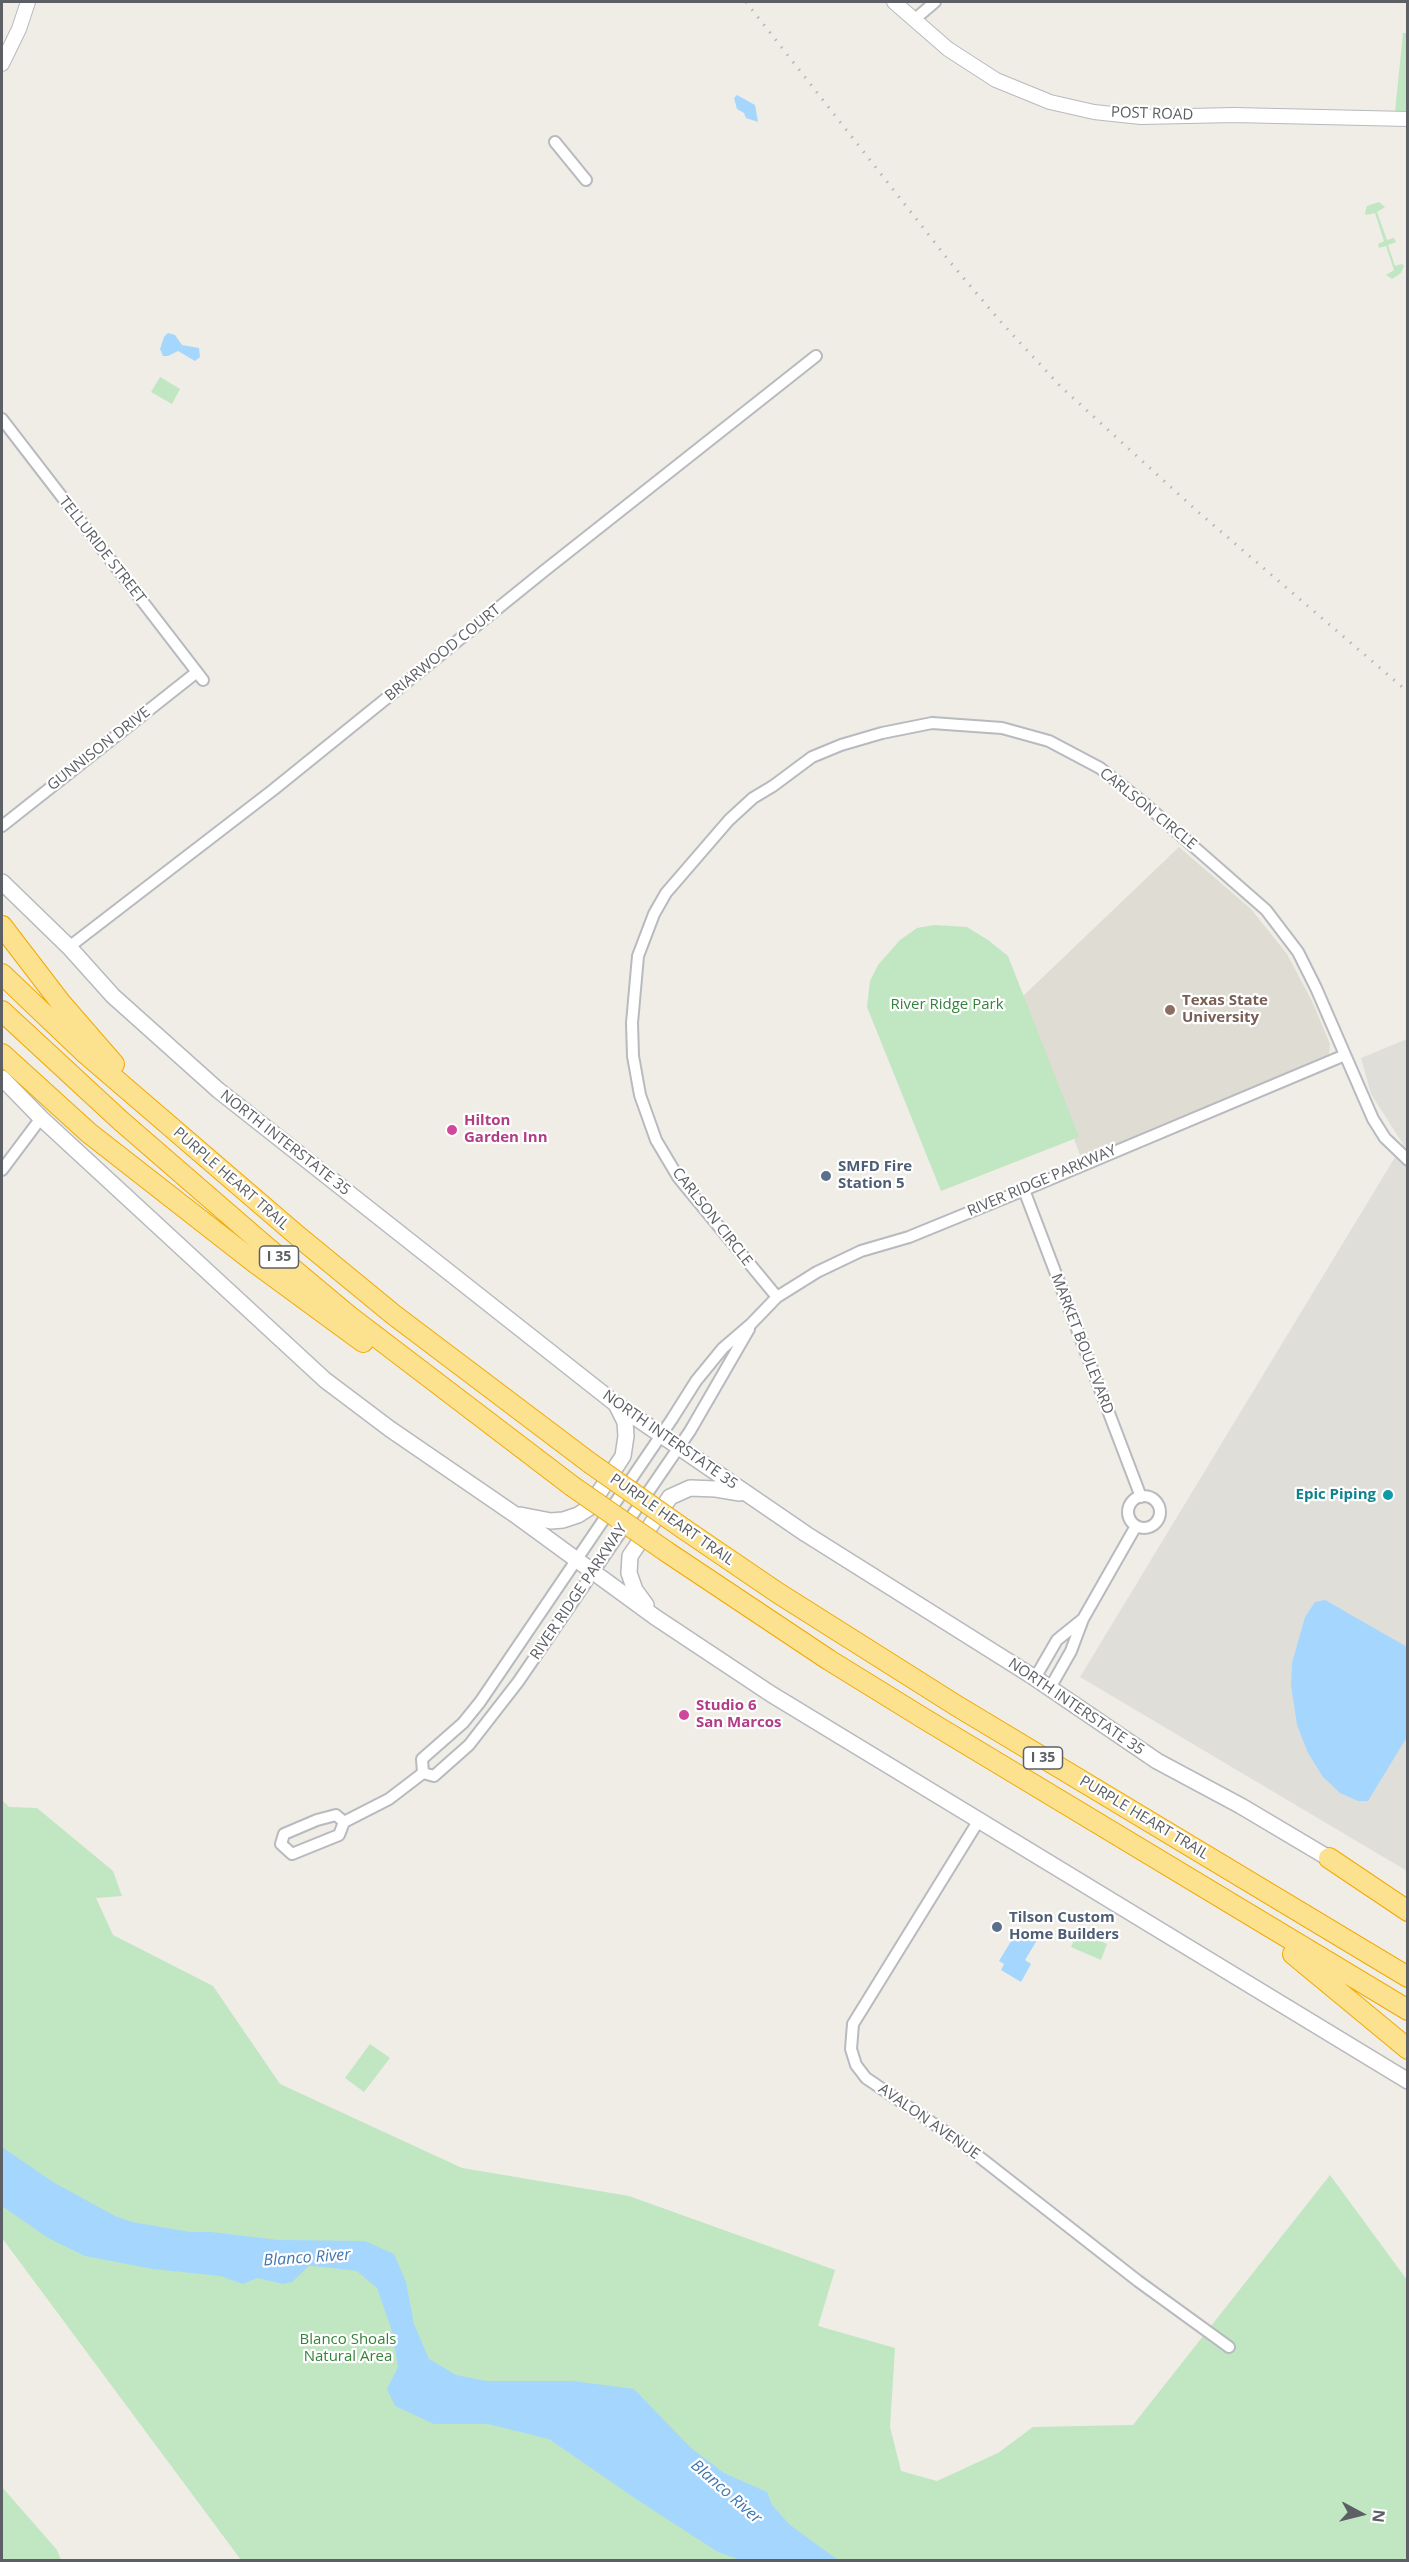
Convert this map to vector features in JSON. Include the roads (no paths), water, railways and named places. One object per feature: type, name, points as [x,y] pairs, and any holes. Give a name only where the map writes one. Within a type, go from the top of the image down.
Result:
[{"type":"highway","points":[[2,926],[61,1003],[179,1134]]},
{"type":"highway","name":"PURPLE HEART TRAIL","points":[[2,974],[86,1054],[394,1315],[590,1463],[778,1593],[957,1706],[1407,1977]]},
{"type":"highway","name":"PURPLE HEART TRAIL","points":[[2,1011],[121,1121],[278,1257],[359,1323],[572,1486],[839,1666],[1407,2010]]},
{"type":"highway","points":[[2,1054],[89,1133],[258,1264],[466,1419],[540,1470],[572,1486]]},
{"type":"highway","points":[[1329,1858],[1407,1911]]},
{"type":"highway","points":[[1237,1908],[1407,2049]]},
{"type":"main road","name":"NORTH INTERSTATE 35","points":[[2,882],[69,946],[113,996],[218,1090],[616,1404],[806,1534],[1035,1678],[1157,1761],[1241,1806],[1407,1904]]},
{"type":"main road","points":[[2,1078],[41,1118],[325,1380],[390,1429],[514,1514],[656,1617],[771,1694],[1407,2081]]},
{"type":"main road","points":[[514,1514],[551,1521],[578,1515],[589,1508],[623,1456],[626,1436],[625,1422],[616,1404]]},
{"type":"main road","points":[[656,1617],[635,1590],[629,1573],[630,1556],[670,1497],[690,1488],[746,1494]]},
{"type":"street","points":[[2,64],[20,30],[28,2]]},
{"type":"street","name":"POST ROAD","points":[[894,2],[948,49],[996,80],[1050,102],[1094,112],[1142,117],[1234,115],[1407,119]]},
{"type":"street","points":[[915,19],[934,2]]},
{"type":"street","points":[[555,142],[586,180]]},
{"type":"street","name":"BRIARWOOD COURT","points":[[69,946],[273,790],[544,571],[816,356]]},
{"type":"street","name":"TELLURIDE STREET","points":[[2,419],[200,676]]},
{"type":"street","name":"GUNNISON DRIVE","points":[[2,826],[200,676]]},
{"type":"street","name":"CARLSON CIRCLE","points":[[777,1297],[678,1178],[656,1140],[640,1095],[633,1056],[633,1003],[638,956],[654,914],[676,879],[729,820],[753,798],[812,757],[841,745],[882,733],[932,723],[1002,728],[1048,741],[1100,768],[1196,847],[1266,910],[1298,952],[1372,1119],[1385,1138],[1407,1160]]},
{"type":"street","name":"RIVER RIDGE PARKWAY","points":[[423,1773],[422,1759],[463,1723],[480,1702],[709,1364],[777,1297],[817,1272],[861,1251],[909,1236],[1024,1190],[1345,1055]]},
{"type":"street","points":[[2,1170],[41,1118]]},
{"type":"street","name":"MARKET BOULEVARD","points":[[1024,1190],[1141,1497],[1154,1500],[1159,1508],[1159,1517],[1150,1527],[1136,1526]]},
{"type":"street","name":"RIVER RIDGE PARKWAY","points":[[423,1773],[434,1776],[482,1731],[678,1446],[713,1393],[751,1324]]},
{"type":"street","points":[[1050,1688],[1071,1651],[1083,1619],[1136,1526],[1130,1519],[1129,1510],[1133,1502],[1141,1497]]},
{"type":"street","points":[[1035,1678],[1057,1640],[1083,1619]]},
{"type":"street","name":"RIVER RIDGE PARKWAY","points":[[344,1822],[336,1815],[317,1820],[284,1834],[281,1844],[292,1854],[339,1835],[344,1822],[389,1799],[423,1773]]},
{"type":"street","name":"AVALON AVENUE","points":[[979,1820],[854,2024],[851,2049],[856,2065],[866,2078],[959,2141],[1138,2281],[1229,2347]]},
{"type":"water","points":[[737,95],[755,105],[758,122],[746,118],[744,113],[737,109],[734,98]]},
{"type":"water","points":[[168,333],[175,335],[182,345],[199,348],[200,357],[195,361],[178,351],[163,356],[160,349]]},
{"type":"water","points":[[1325,1600],[1407,1647],[1407,1737],[1368,1801],[1358,1801],[1340,1793],[1323,1777],[1308,1753],[1297,1725],[1291,1685],[1292,1663],[1305,1617],[1315,1602]]},
{"type":"water","points":[[1027,1930],[1039,1937],[1025,1960],[1031,1964],[1021,1982],[1001,1970],[1004,1964],[999,1961],[1013,1938],[1019,1942],[1022,1932],[1025,1934]]},
{"type":"water","name":"Blanco River","points":[[2,2147],[53,2182],[115,2216],[132,2222],[190,2232],[211,2232],[278,2240],[365,2241],[394,2254],[406,2282],[414,2324],[429,2359],[456,2375],[486,2381],[573,2381],[634,2389],[691,2448],[724,2473],[767,2492],[772,2505],[790,2525],[838,2560],[740,2560],[718,2552],[549,2439],[488,2424],[434,2424],[395,2406],[387,2389],[398,2367],[391,2328],[377,2288],[357,2271],[309,2266],[292,2282],[283,2284],[257,2278],[243,2284],[220,2276],[153,2269],[85,2256],[48,2238],[2,2206]]},
{"type":"railway","points":[[746,2],[950,262],[1060,386],[1197,511],[1408,692]]},
{"type":"place","name":"Texas State University","points":[[1170,1010]]},
{"type":"place","name":"Hilton Garden Inn","points":[[452,1130]]},
{"type":"place","name":"SMFD Fire Station 5","points":[[826,1176]]},
{"type":"place","name":"Epic Piping","points":[[1388,1495]]},
{"type":"place","name":"Studio 6 San Marcos","points":[[684,1715]]},
{"type":"place","name":"Tilson Custom Home Builders","points":[[997,1927]]},
{"type":"park label","name":"River Ridge Park","points":[[947,1005]]},
{"type":"park label","name":"Blanco Shoals Natural Area","points":[[348,2348]]}]
